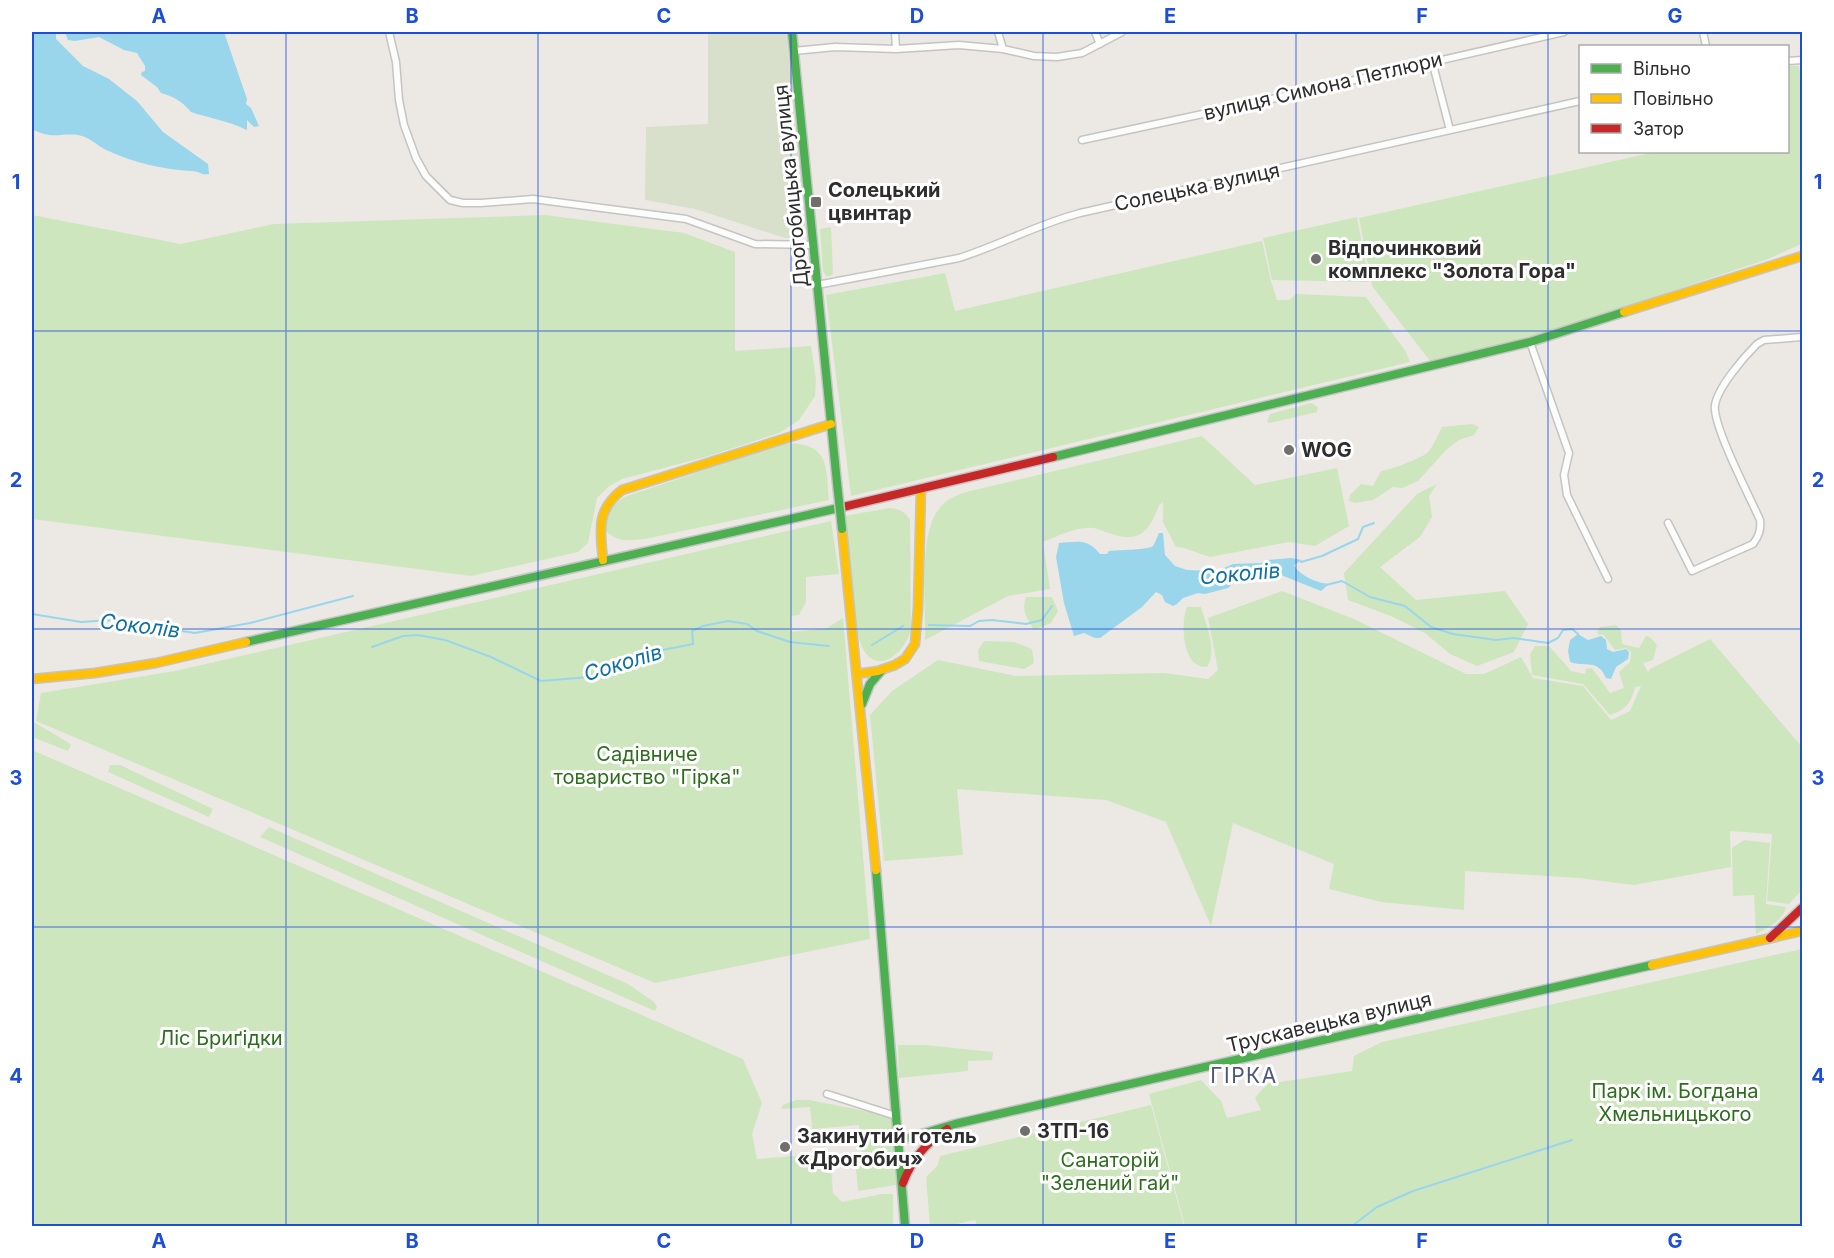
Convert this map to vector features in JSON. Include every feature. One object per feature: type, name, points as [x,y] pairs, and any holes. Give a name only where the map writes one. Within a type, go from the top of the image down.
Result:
[{"type":"main road","name":"Дрогобицька вулиця","points":[[792,32],[861,713],[896,1116]]},
{"type":"main road","points":[[32,679],[95,673],[156,663],[921,489],[1530,342],[1803,256]]},
{"type":"main road","points":[[603,560],[600,534],[602,512],[610,498],[622,490],[831,424]]},
{"type":"main road","points":[[857,674],[882,670],[905,658],[915,644],[921,489]]},
{"type":"main road","points":[[861,713],[863,699],[870,684],[882,670]]},
{"type":"main road","points":[[1785,931],[1803,908]]},
{"type":"main road","points":[[1785,931],[1803,931]]},
{"type":"main road","name":"Трускавецька вулиця","points":[[898,1141],[955,1124],[1767,940],[1785,931]]},
{"type":"main road","points":[[896,1116],[905,1227]]},
{"type":"main road","points":[[901,1187],[910,1164],[918,1153],[927,1143],[955,1124]]},
{"type":"street","points":[[389,32],[396,62],[399,100],[404,125],[426,176],[450,200],[472,203],[533,199],[686,219],[755,244],[813,244]]},
{"type":"street","points":[[895,32],[896,49]]},
{"type":"street","points":[[998,32],[1003,49]]},
{"type":"street","points":[[1095,32],[1100,44]]},
{"type":"street","points":[[794,51],[835,47],[896,49],[959,45],[1003,49],[1034,56],[1057,57],[1082,53],[1122,32]]},
{"type":"street","name":"вулиця Симона Петлюри","points":[[1082,140],[1564,32]]},
{"type":"street","points":[[1432,61],[1450,130]]},
{"type":"street","name":"Солецька вулиця","points":[[817,285],[940,264],[981,251],[1030,230],[1080,213],[1579,101]]},
{"type":"street","points":[[1668,523],[1692,571],[1753,544],[1758,538],[1761,527],[1718,427],[1715,405],[1723,386],[1757,344],[1764,340],[1803,337]]},
{"type":"street","points":[[1530,342],[1567,444],[1569,461],[1564,475],[1567,495],[1608,579]]},
{"type":"street","points":[[827,1094],[896,1116]]},
{"type":"green space","points":[[708,32],[786,32],[806,233],[801,238],[785,238],[695,209],[645,200],[646,127],[708,124]]},
{"type":"green space","points":[[1789,66],[1799,66],[1802,85],[1802,243],[1768,259],[1546,333],[1452,358],[1446,357],[1430,361],[1372,286],[1359,218],[1651,153],[1789,153]]},
{"type":"green space","points":[[32,215],[181,244],[274,224],[545,215],[684,233],[735,252],[735,351],[811,346],[816,379],[815,396],[799,420],[779,433],[709,456],[622,479],[608,487],[597,498],[588,543],[578,552],[471,576],[32,519]]},
{"type":"green space","name":"Відпочинковий комплекс \"Золота Гора\"","points":[[1357,217],[1369,282],[1272,280],[1263,238]]},
{"type":"green space","points":[[831,227],[833,274],[826,276],[823,271],[820,229]]},
{"type":"green space","points":[[1262,241],[1277,300],[1289,300],[1296,294],[1366,297],[1406,352],[1410,362],[851,496],[826,295],[945,273],[955,311]]},
{"type":"green space","points":[[1311,403],[1318,407],[1317,412],[1267,422],[1270,414]]},
{"type":"green space","points":[[1472,424],[1479,427],[1474,435],[1459,440],[1446,450],[1418,481],[1402,488],[1393,487],[1373,500],[1355,503],[1349,501],[1350,495],[1361,484],[1373,486],[1381,471],[1405,464],[1427,453],[1442,427]]},
{"type":"green space","points":[[1202,436],[1255,485],[1337,468],[1349,526],[1315,546],[1289,542],[1210,557],[1176,547],[1163,522],[1163,502],[1159,505],[1149,526],[1139,535],[1124,537],[1096,529],[1081,528],[1043,542],[1050,589],[1008,596],[925,640],[924,572],[928,535],[932,520],[948,500],[966,492]]},
{"type":"green space","points":[[786,443],[800,444],[818,452],[825,466],[829,500],[645,539],[619,539],[606,531],[610,509],[627,496]]},
{"type":"green space","points":[[1437,484],[1429,496],[1432,517],[1420,537],[1380,567],[1416,600],[1505,591],[1528,624],[1514,652],[1477,666],[1450,654],[1425,633],[1391,616],[1348,600],[1344,573],[1417,494]]},
{"type":"green space","points":[[889,508],[901,511],[910,520],[911,631],[906,642],[892,657],[884,661],[876,661],[869,657],[858,635],[845,516]]},
{"type":"green space","name":"Садівниче товариство \"Гірка\"","points":[[831,521],[839,574],[806,577],[806,602],[799,615],[791,616],[792,632],[827,628],[843,618],[870,939],[655,983],[36,721],[41,693],[175,671]]},
{"type":"green space","points":[[1282,591],[1354,619],[1466,674],[1484,674],[1521,657],[1533,678],[1583,686],[1611,720],[1630,711],[1641,686],[1635,687],[1630,702],[1624,708],[1610,715],[1583,684],[1532,675],[1530,654],[1535,646],[1549,646],[1571,671],[1585,674],[1586,669],[1592,668],[1610,693],[1624,688],[1619,672],[1630,662],[1631,652],[1626,648],[1615,650],[1603,634],[1599,635],[1597,632],[1600,627],[1616,625],[1621,630],[1622,644],[1639,648],[1646,636],[1650,637],[1657,645],[1653,660],[1643,663],[1648,672],[1710,639],[1802,747],[1802,890],[1789,904],[1767,901],[1772,834],[1730,831],[1731,867],[1634,885],[1579,878],[1465,871],[1464,910],[1381,902],[1329,889],[1334,864],[1233,823],[1211,926],[1166,822],[1106,800],[957,789],[963,855],[884,861],[870,715],[892,691],[938,660],[1016,676],[1164,673],[1208,679],[1218,670],[1208,618]]},
{"type":"green space","points":[[1026,597],[1052,597],[1058,611],[1051,623],[1034,630],[1024,610]]},
{"type":"green space","points":[[1187,607],[1201,607],[1211,646],[1210,661],[1207,667],[1200,666],[1193,661],[1186,647],[1184,621]]},
{"type":"green space","points":[[984,641],[1014,642],[1032,649],[1034,663],[1024,669],[979,661],[978,650]]},
{"type":"green space","points":[[32,721],[69,743],[71,745],[68,751],[32,737]]},
{"type":"green space","name":"Ліс Бриґідки","points":[[32,750],[743,1059],[762,1103],[752,1134],[757,1159],[830,1153],[833,1193],[842,1202],[893,1194],[893,1226],[32,1226]]},
{"type":"green space","points":[[110,765],[120,765],[213,809],[209,817],[108,772]]},
{"type":"green space","points":[[269,827],[628,984],[654,1002],[657,1007],[655,1011],[260,837]]},
{"type":"green space","points":[[1744,840],[1770,843],[1766,904],[1786,907],[1778,920],[1756,934],[1754,895],[1733,896],[1732,848]]},
{"type":"green space","name":"Парк ім. Богдана Хмельницького","points":[[1802,949],[1802,1226],[1185,1226],[1149,1094],[1201,1080],[1221,1101],[1227,1118],[1261,1110],[1255,1098],[1267,1084],[1352,1071],[1354,1056],[1382,1042]]},
{"type":"green space","points":[[898,1045],[925,1045],[993,1052],[992,1060],[968,1061],[968,1071],[899,1078]]},
{"type":"green space","points":[[796,1100],[809,1100],[891,1116],[896,1185],[858,1191],[855,1157],[862,1156],[859,1125],[812,1129],[810,1107],[781,1109],[783,1105]]},
{"type":"green space","name":"Санаторій \"Зелений гай\"","points":[[1151,1105],[1184,1226],[977,1226],[975,1220],[947,1226],[930,1226],[926,1177],[938,1165],[940,1156]]},
{"type":"water","points":[[32,32],[56,32],[56,39],[83,66],[109,79],[137,101],[163,132],[208,164],[209,174],[148,165],[106,150],[82,136],[52,135],[39,133],[32,129]]},
{"type":"water","points":[[65,32],[224,32],[247,99],[246,104],[251,108],[259,126],[254,127],[247,120],[247,130],[191,112],[178,100],[161,93],[141,75],[145,71],[145,66],[137,53],[124,50],[99,37],[68,40]]},
{"type":"water","points":[[1159,533],[1163,533],[1165,555],[1175,566],[1187,570],[1217,571],[1233,564],[1291,558],[1302,560],[1294,565],[1305,576],[1329,584],[1321,591],[1276,573],[1240,578],[1228,588],[1205,594],[1198,593],[1183,598],[1173,606],[1165,602],[1162,595],[1156,592],[1142,607],[1100,638],[1084,633],[1074,636],[1064,603],[1056,557],[1059,543],[1082,542],[1091,545],[1100,554],[1107,554],[1109,551],[1153,546]]},
{"type":"water","points":[[1578,634],[1588,640],[1601,636],[1606,640],[1607,649],[1613,652],[1626,649],[1629,652],[1628,659],[1616,667],[1611,679],[1606,678],[1603,672],[1595,666],[1570,662],[1568,651],[1570,640]]},
{"type":"waterway","points":[[1301,562],[1322,556],[1358,539],[1363,527],[1374,523]]},
{"type":"waterway","name":"Соколів","points":[[1326,585],[1342,581],[1370,597],[1405,606],[1431,627],[1453,634],[1496,640],[1514,638],[1548,643],[1558,638],[1563,630],[1572,629],[1578,634]]},
{"type":"waterway","name":"Соколів","points":[[32,614],[81,622],[110,620],[195,633],[250,623],[353,596]]},
{"type":"waterway","name":"Соколів","points":[[929,625],[970,626],[979,621],[992,620],[1026,624],[1042,620],[1052,606]]},
{"type":"waterway","name":"Соколів","points":[[372,647],[403,636],[418,635],[445,640],[491,657],[541,681],[589,677],[637,655],[693,644],[692,631],[703,626],[728,621],[747,624],[757,631],[790,642],[829,646]]},
{"type":"waterway","name":"Соколів","points":[[872,645],[903,626]]},
{"type":"waterway","points":[[1352,1226],[1377,1207],[1413,1191],[1572,1140]]},
{"type":"traffic: fast","points":[[792,32],[837,483]]},
{"type":"traffic: fast","points":[[1053,457],[1530,342],[1624,312]]},
{"type":"traffic: fast","points":[[837,483],[842,529]]},
{"type":"traffic: fast","points":[[246,642],[843,507]]},
{"type":"traffic: fast","points":[[862,704],[870,684],[882,670]]},
{"type":"traffic: fast","points":[[876,870],[905,1226]]},
{"type":"traffic: fast","points":[[898,1141],[955,1124],[1652,965]]},
{"type":"traffic: slow","points":[[1624,312],[1802,256]]},
{"type":"traffic: slow","points":[[603,560],[601,530],[604,513],[622,490],[831,424]]},
{"type":"traffic: slow","points":[[857,674],[878,671],[895,665],[905,659],[915,644],[921,489]]},
{"type":"traffic: slow","points":[[842,529],[876,870]]},
{"type":"traffic: slow","points":[[32,679],[95,673],[156,663],[246,642]]},
{"type":"traffic: slow","points":[[1652,965],[1802,931]]},
{"type":"traffic: jam","points":[[843,507],[1053,457]]},
{"type":"traffic: jam","points":[[1770,938],[1802,908]]},
{"type":"traffic: jam","points":[[903,1183],[920,1152],[947,1129]]},
{"type":"place","name":"Солецький цвинтар","points":[[816,202]]},
{"type":"place","name":"Відпочинковий комплекс \"Золота Гора\"","points":[[1316,259]]},
{"type":"place","name":"WOG","points":[[1289,450]]},
{"type":"place","name":"ЗТП-16","points":[[1025,1131]]},
{"type":"place","name":"Закинутий готель «Дрогобич»","points":[[785,1147]]},
{"type":"district","name":"ГІРКА","points":[[1244,1076]]}]
